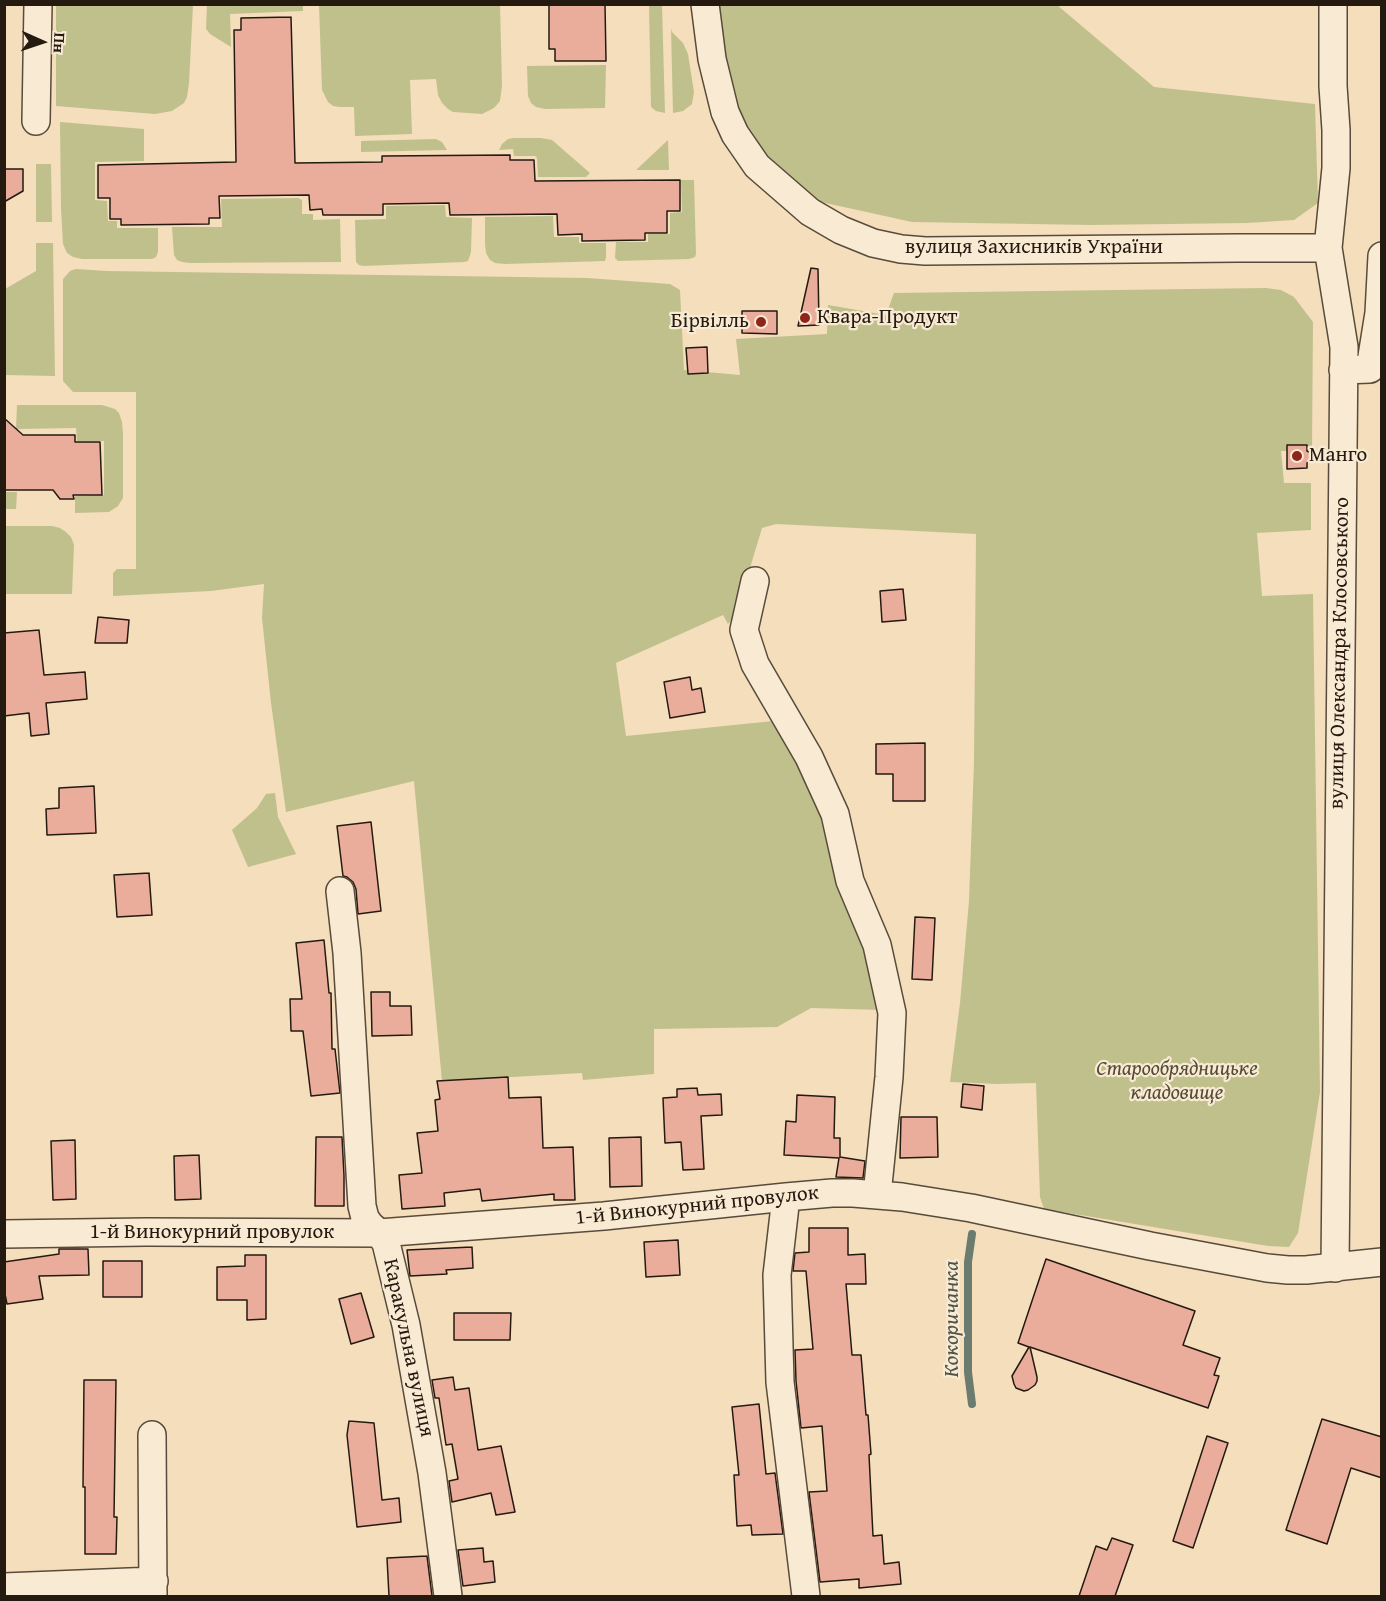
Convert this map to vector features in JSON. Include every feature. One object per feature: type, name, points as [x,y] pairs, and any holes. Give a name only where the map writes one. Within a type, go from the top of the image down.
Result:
[{"type":"street","points":[[36,121],[38,4]]},
{"type":"street","name":"вулиця Захисників України","points":[[705,4],[712,59],[724,112],[735,134],[757,166],[810,212],[841,230],[873,243],[901,249],[925,250],[1328,248]]},
{"type":"street","name":"вулиця Олександра Клосовського","points":[[1334,4],[1333,86],[1336,168],[1328,248],[1344,347],[1335,1268]]},
{"type":"street","points":[[1343,370],[1370,369],[1378,313],[1382,256]]},
{"type":"street","points":[[755,581],[744,630],[747,642],[754,664],[809,757],[835,814],[850,881],[877,945],[892,1013],[889,1077],[877,1195]]},
{"type":"street","name":"Каракульна вулиця","points":[[340,891],[347,952],[362,1206],[370,1226],[386,1243],[406,1325],[432,1473],[448,1596]]},
{"type":"street","name":"1-й Винокурний провулок","points":[[4,1234],[379,1233],[604,1216],[832,1193],[919,1199],[1267,1268],[1288,1270],[1335,1268],[1382,1262]]},
{"type":"street","points":[[786,1197],[777,1275],[780,1382],[806,1596]]},
{"type":"street","points":[[4,1587],[153,1589],[152,1435]]},
{"type":"green space","points":[[56,5],[193,5],[189,83],[184,103],[172,111],[155,114],[56,106]]},
{"type":"green space","points":[[207,5],[303,5],[303,11],[230,14],[231,47],[206,29]]},
{"type":"green space","points":[[319,5],[500,5],[502,86],[500,101],[494,108],[482,114],[453,112],[442,103],[438,95],[436,79],[410,80],[412,134],[355,136],[354,107],[333,106],[328,102],[322,90]]},
{"type":"green space","points":[[649,5],[662,5],[665,113],[651,107]]},
{"type":"green space","points":[[705,5],[1057,5],[1154,87],[1315,104],[1318,203],[1294,220],[1247,223],[1091,225],[912,222],[789,195],[735,134]]},
{"type":"green space","points":[[671,28],[683,43],[688,54],[694,92],[692,104],[683,111],[673,113]]},
{"type":"green space","points":[[606,65],[605,108],[545,109],[531,103],[528,96],[527,66]]},
{"type":"green space","points":[[60,122],[144,129],[144,161],[95,162],[95,200],[107,201],[108,221],[117,221],[117,228],[158,228],[156,257],[152,259],[82,259],[67,253],[63,244],[61,209]]},
{"type":"green space","points":[[436,139],[442,142],[447,150],[361,152],[361,141]]},
{"type":"green space","points":[[508,139],[552,140],[590,173],[586,177],[538,177],[535,156],[514,156],[513,149],[499,150]]},
{"type":"green space","points":[[668,140],[669,170],[636,170]]},
{"type":"green space","points":[[36,164],[51,164],[52,222],[36,222]]},
{"type":"green space","points":[[681,180],[694,180],[695,257],[618,261],[615,258],[616,242],[648,242],[648,234],[670,234],[670,213],[682,212]]},
{"type":"green space","points":[[298,198],[302,200],[302,214],[313,214],[313,220],[340,219],[341,262],[190,263],[177,260],[174,255],[172,227],[222,227],[221,199]]},
{"type":"green space","points":[[445,205],[446,217],[472,218],[471,252],[468,261],[363,266],[356,262],[355,220],[386,219],[386,206]]},
{"type":"green space","points":[[553,216],[554,237],[579,237],[579,243],[606,243],[605,261],[505,264],[490,260],[486,253],[485,217]]},
{"type":"green space","points":[[36,243],[53,243],[55,376],[5,375],[5,289],[36,271]]},
{"type":"green space","name":"Старообрядницьке кладовище","points":[[76,269],[587,278],[670,284],[680,290],[684,370],[740,375],[736,339],[827,334],[828,305],[886,315],[894,293],[1266,288],[1281,290],[1294,297],[1313,322],[1312,450],[1281,451],[1284,483],[1311,483],[1311,530],[1257,533],[1262,596],[1313,594],[1320,1092],[1298,1233],[1289,1247],[1268,1246],[1044,1209],[1040,1197],[1036,1083],[950,1082],[969,901],[974,762],[976,534],[776,524],[762,528],[746,581],[740,611],[728,624],[723,615],[616,663],[626,736],[783,720],[804,768],[882,1010],[811,1008],[777,1027],[654,1029],[654,1074],[583,1080],[582,1073],[442,1081],[414,781],[286,812],[262,618],[264,584],[211,591],[113,596],[113,573],[117,569],[136,569],[136,392],[73,392],[63,381],[63,279],[70,271]]},
{"type":"green space","points":[[17,405],[102,405],[115,409],[119,413],[123,433],[123,498],[118,506],[109,512],[75,513],[75,496],[104,495],[104,441],[77,441],[76,428],[16,429]]},
{"type":"green space","points":[[5,492],[17,492],[16,509],[5,509]]},
{"type":"green space","points":[[5,526],[52,526],[66,532],[74,545],[72,594],[5,594]]},
{"type":"green space","points":[[275,793],[278,817],[296,854],[248,867],[232,830],[257,808],[266,794]]},
{"type":"building","points":[[549,4],[605,4],[606,61],[555,61],[555,49],[549,49]]},
{"type":"building","points":[[291,17],[295,163],[382,162],[382,156],[510,155],[510,160],[534,160],[535,181],[680,180],[680,211],[667,211],[667,233],[645,233],[645,240],[582,241],[582,234],[558,235],[557,214],[450,215],[449,203],[383,204],[383,215],[323,215],[322,209],[310,210],[309,195],[219,196],[220,218],[209,218],[209,224],[121,225],[121,219],[110,219],[110,198],[98,198],[98,165],[236,162],[234,30],[241,30],[241,18]]},
{"type":"building","points":[[4,169],[23,169],[23,191],[4,202]]},
{"type":"building","points":[[811,268],[818,269],[819,325],[798,326]]},
{"type":"building","points":[[742,311],[777,311],[777,334],[742,333]]},
{"type":"building","points":[[707,347],[708,373],[688,374],[686,348]]},
{"type":"building","points":[[4,418],[23,435],[75,435],[75,442],[100,442],[102,495],[73,495],[74,499],[60,499],[53,490],[4,490]]},
{"type":"building","points":[[1287,445],[1307,445],[1307,451],[1317,456],[1307,463],[1307,468],[1287,469]]},
{"type":"building","points":[[903,589],[906,620],[882,622],[880,591]]},
{"type":"building","points":[[98,617],[129,620],[127,643],[95,643]]},
{"type":"building","points":[[39,630],[44,675],[85,672],[87,699],[46,703],[49,734],[31,736],[29,713],[4,716],[4,633]]},
{"type":"building","points":[[690,677],[692,690],[701,688],[705,712],[670,718],[664,682]]},
{"type":"building","points":[[925,743],[925,801],[893,801],[893,774],[876,774],[876,744]]},
{"type":"building","points":[[94,786],[96,833],[47,835],[46,809],[59,808],[59,788]]},
{"type":"building","points":[[371,822],[381,911],[358,914],[356,889],[353,882],[343,876],[337,826]]},
{"type":"building","points":[[149,873],[152,915],[117,917],[114,875]]},
{"type":"building","points":[[915,917],[935,918],[932,980],[912,979]]},
{"type":"building","points":[[324,940],[329,993],[331,993],[332,1049],[335,1049],[340,1093],[311,1096],[303,1031],[291,1031],[290,999],[302,999],[296,943]]},
{"type":"building","points":[[371,992],[390,992],[390,1006],[411,1006],[412,1035],[372,1036]]},
{"type":"building","points":[[508,1077],[509,1098],[541,1097],[543,1148],[573,1147],[575,1200],[554,1200],[554,1194],[482,1201],[480,1189],[444,1193],[445,1206],[402,1209],[399,1175],[422,1173],[417,1133],[438,1131],[435,1100],[440,1099],[437,1081]]},
{"type":"building","points":[[963,1084],[984,1086],[982,1110],[961,1107]]},
{"type":"building","points":[[697,1088],[698,1095],[721,1094],[722,1115],[701,1116],[704,1169],[683,1170],[681,1142],[665,1143],[663,1098],[677,1097],[677,1089]]},
{"type":"building","points":[[797,1095],[835,1097],[834,1138],[840,1138],[840,1157],[865,1161],[863,1178],[836,1177],[839,1158],[784,1155],[786,1121],[796,1122]]},
{"type":"building","points":[[901,1117],[937,1117],[938,1157],[900,1158]]},
{"type":"building","points":[[316,1137],[342,1137],[344,1206],[315,1206]]},
{"type":"building","points":[[641,1137],[642,1186],[610,1187],[609,1138]]},
{"type":"building","points":[[75,1140],[76,1199],[53,1200],[51,1141]]},
{"type":"building","points":[[199,1155],[201,1199],[175,1200],[174,1156]]},
{"type":"building","points":[[809,1228],[848,1228],[848,1255],[865,1254],[866,1284],[846,1284],[852,1355],[861,1355],[866,1415],[868,1415],[873,1536],[882,1535],[884,1564],[899,1562],[901,1584],[859,1588],[859,1579],[820,1582],[809,1492],[827,1491],[822,1426],[801,1428],[795,1350],[813,1349],[806,1271],[793,1271],[795,1253],[809,1252]]},
{"type":"building","points":[[678,1240],[680,1275],[646,1277],[644,1242]]},
{"type":"building","points":[[472,1247],[473,1268],[446,1270],[447,1274],[410,1276],[407,1250]]},
{"type":"building","points":[[59,1249],[88,1249],[89,1275],[39,1276],[43,1299],[7,1304],[4,1289],[4,1262],[59,1254]]},
{"type":"building","points":[[245,1255],[266,1255],[266,1319],[247,1320],[247,1300],[217,1300],[217,1267],[245,1266]]},
{"type":"building","points":[[1046,1259],[1195,1311],[1183,1345],[1220,1358],[1214,1375],[1219,1376],[1208,1408],[1030,1347],[1037,1381],[1028,1390],[1016,1388],[1012,1376],[1029,1347],[1018,1343]]},
{"type":"building","points":[[103,1261],[142,1261],[142,1297],[103,1297]]},
{"type":"building","points":[[361,1293],[374,1337],[351,1344],[339,1299]]},
{"type":"building","points":[[454,1313],[511,1313],[510,1340],[454,1340]]},
{"type":"building","points":[[453,1377],[455,1390],[469,1388],[478,1450],[501,1446],[515,1512],[496,1515],[491,1493],[452,1502],[449,1481],[458,1479],[452,1444],[446,1445],[439,1398],[435,1398],[432,1380]]},
{"type":"building","points":[[84,1380],[116,1380],[114,1517],[117,1517],[116,1554],[85,1554]]},
{"type":"building","points":[[759,1404],[766,1474],[775,1473],[783,1534],[752,1535],[751,1525],[737,1526],[734,1475],[739,1475],[732,1407]]},
{"type":"building","points":[[1322,1419],[1382,1437],[1382,1478],[1351,1468],[1327,1544],[1286,1530]]},
{"type":"building","points":[[349,1421],[374,1423],[382,1500],[399,1498],[401,1522],[357,1527],[347,1435]]},
{"type":"building","points":[[1207,1436],[1228,1443],[1193,1548],[1173,1541]]},
{"type":"building","points":[[1112,1538],[1133,1545],[1115,1596],[1079,1596],[1096,1546],[1107,1550]]},
{"type":"building","points":[[483,1548],[484,1562],[493,1561],[495,1582],[463,1586],[458,1550]]},
{"type":"building","points":[[427,1556],[432,1596],[389,1596],[387,1558]]},
{"type":"waterway","name":"Кокоричанка","points":[[972,1234],[968,1262],[968,1372],[972,1404]]},
{"type":"place","name":"Квара-Продукт","points":[[805,318]]},
{"type":"place","name":"Бірвілль","points":[[761,322]]},
{"type":"place","name":"Манго","points":[[1297,456]]}]
